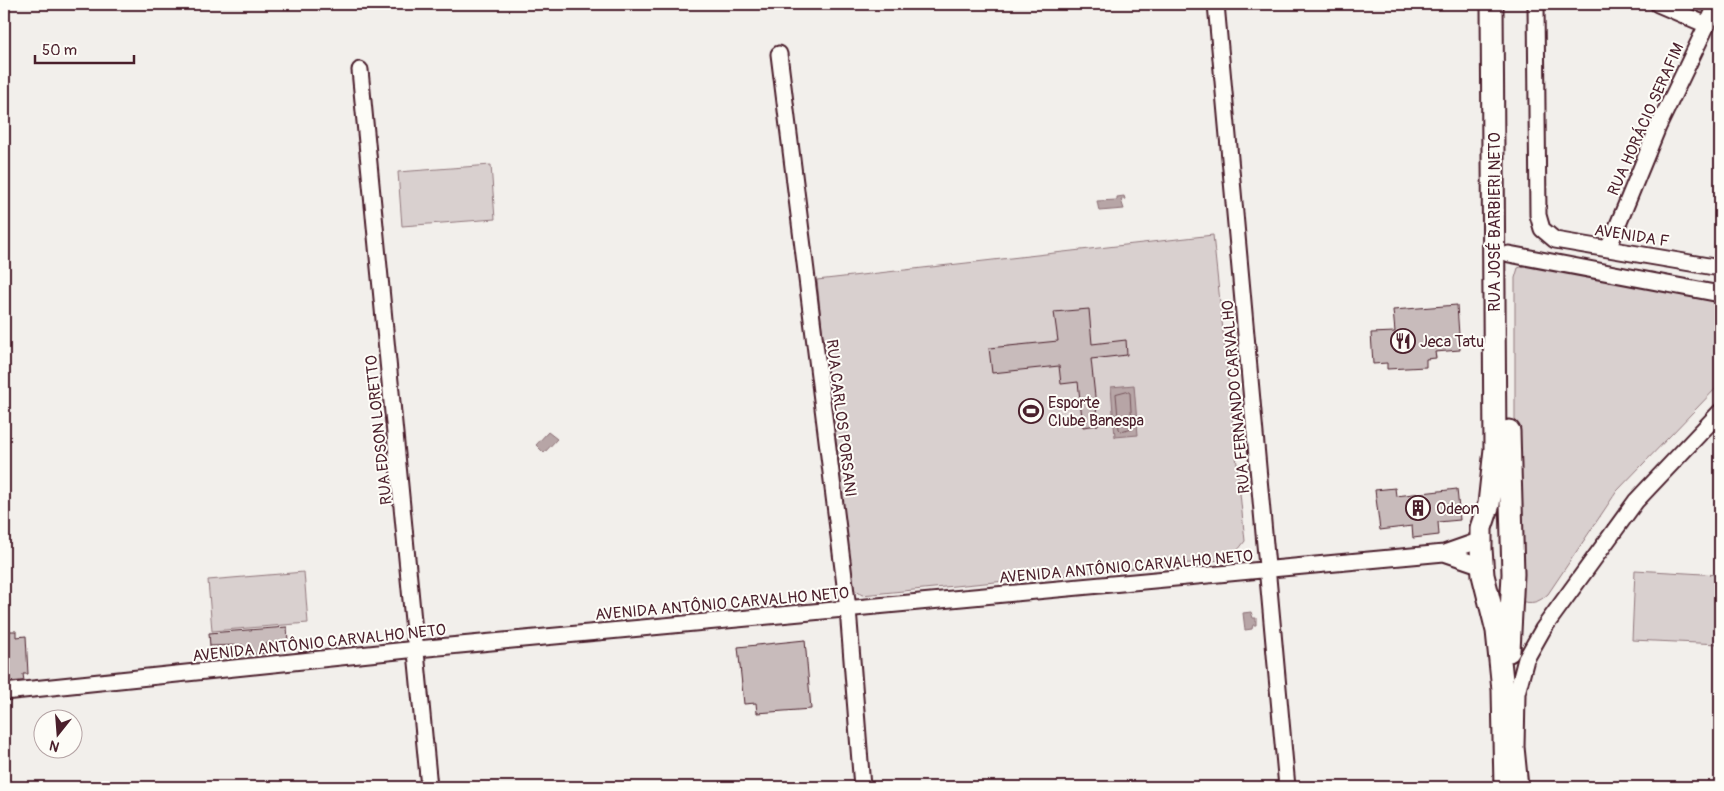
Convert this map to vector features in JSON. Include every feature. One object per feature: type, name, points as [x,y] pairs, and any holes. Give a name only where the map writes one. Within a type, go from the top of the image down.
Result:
[{"type":"main road","name":"RUA JOSÉ BARBIERI NETO","points":[[1481,534],[1489,504],[1496,449],[1492,4]]},
{"type":"main road","name":"RUA JOSÉ BARBIERI NETO","points":[[1506,4],[1509,446],[1513,574]]},
{"type":"main road","points":[[1505,787],[1503,690],[1497,631],[1483,570],[1481,534],[1490,525],[1512,527]]},
{"type":"main road","points":[[1483,570],[1513,574],[1507,673],[1503,690]]},
{"type":"street","name":"RUA FERNANDO CARVALHO","points":[[1216,4],[1269,571],[1287,787]]},
{"type":"street","name":"AVENIDA F","points":[[1536,4],[1538,215],[1542,229],[1555,240],[1720,268]]},
{"type":"street","points":[[1658,4],[1707,25]]},
{"type":"street","name":"RUA HORÁCIO SERAFIM","points":[[1608,249],[1658,127],[1717,4]]},
{"type":"street","name":"RUA CARLOS PORSANI","points":[[779,54],[848,609],[862,787]]},
{"type":"street","name":"RUA EDSON LORETTO","points":[[360,70],[429,787]]},
{"type":"street","points":[[1509,254],[1720,294]]},
{"type":"street","points":[[1520,787],[1516,747],[1517,693],[1526,659],[1543,629],[1636,501],[1720,412]]},
{"type":"street","points":[[1444,553],[1481,534]]},
{"type":"street","name":"AVENIDA ANTÔNIO CARVALHO NETO","points":[[4,692],[417,649],[1269,571],[1444,553]]},
{"type":"street","points":[[1444,553],[1483,570]]},
{"type":"shaded area","points":[[1668,4],[1714,4],[1703,11],[1692,12]]},
{"type":"shaded area","points":[[491,165],[495,219],[402,226],[398,172]]},
{"type":"shaded area","name":"Esporte Clube Banespa","points":[[1213,235],[1245,541],[1231,559],[862,595],[848,585],[817,280]]},
{"type":"shaded area","points":[[1527,265],[1720,301],[1720,384],[1617,491],[1548,594],[1538,601],[1531,602],[1520,601],[1515,447],[1515,278],[1518,268]]},
{"type":"shaded area","points":[[1635,570],[1720,575],[1720,644],[1632,640]]},
{"type":"shaded area","points":[[304,572],[308,623],[212,631],[208,580]]},
{"type":"water","points":[[1124,196],[1125,199],[1121,200],[1124,209],[1099,211],[1097,201],[1117,200],[1117,197]]},
{"type":"water","points":[[1134,385],[1138,435],[1115,437],[1111,387]]},
{"type":"water","points":[[548,432],[557,439],[544,453],[536,445]]},
{"type":"water","points":[[1251,612],[1253,618],[1256,618],[1256,625],[1253,625],[1252,629],[1245,630],[1243,613]]},
{"type":"building","name":"Jeca Tatu","points":[[1457,305],[1460,350],[1435,352],[1436,358],[1426,359],[1426,367],[1387,369],[1387,363],[1373,364],[1371,333],[1395,332],[1393,310]]},
{"type":"building","points":[[1089,309],[1092,344],[1126,340],[1127,355],[1091,359],[1098,425],[1083,427],[1078,382],[1061,384],[1059,366],[992,373],[989,348],[1058,341],[1054,312]]},
{"type":"building","name":"Odeon","points":[[1395,488],[1396,496],[1457,489],[1460,520],[1438,522],[1439,535],[1413,538],[1412,526],[1380,530],[1375,490]]},
{"type":"building","points":[[287,627],[288,642],[267,643],[268,653],[244,655],[243,645],[210,646],[209,633]]},
{"type":"building","points":[[4,631],[16,631],[16,637],[26,636],[28,674],[23,674],[24,681],[4,682]]},
{"type":"building","points":[[805,640],[811,709],[757,713],[756,703],[744,704],[738,647]]},
{"type":"place","name":"Jeca Tatu","points":[[1403,341]]},
{"type":"place","name":"Esporte Clube Banespa","points":[[1031,411]]},
{"type":"place","name":"Odeon","points":[[1418,508]]}]
